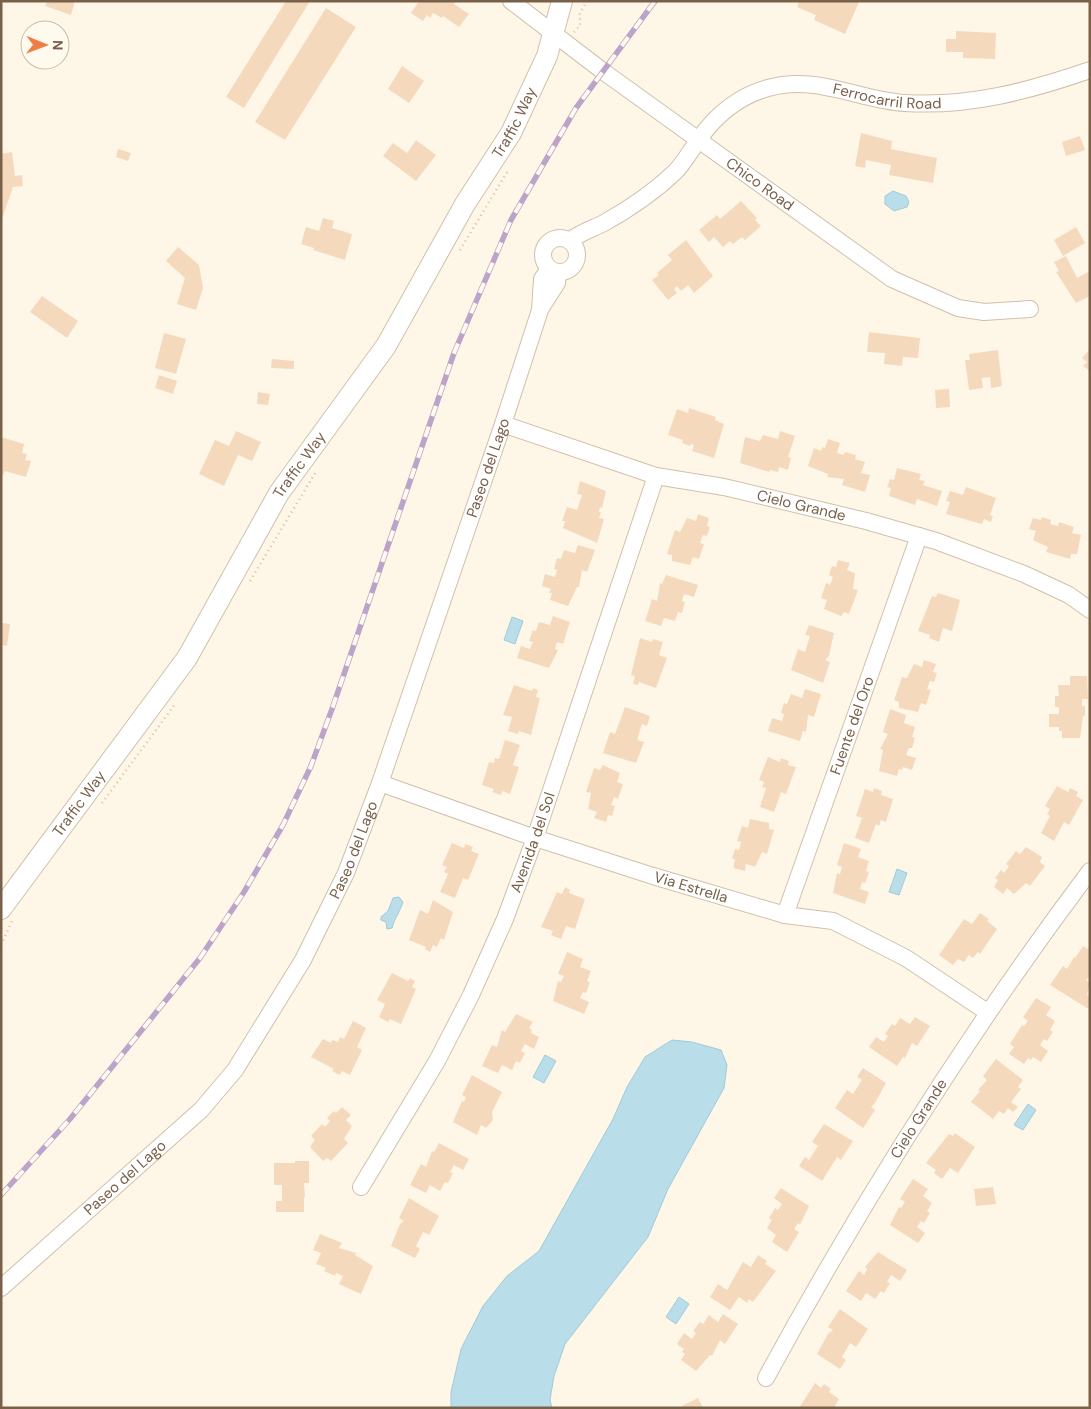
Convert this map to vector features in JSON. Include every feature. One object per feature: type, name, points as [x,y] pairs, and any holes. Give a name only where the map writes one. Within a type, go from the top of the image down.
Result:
[{"type":"street","name":"Chico Road","points":[[511,1],[604,72],[892,279],[958,308],[984,312],[1030,309]]},
{"type":"street","name":"Traffic Way","points":[[1,909],[187,658],[279,494],[386,346],[465,204],[511,133],[536,81],[555,33],[558,10],[562,1]]},
{"type":"street","name":"Ferrocarril Road","points":[[698,139],[722,113],[743,97],[768,88],[798,83],[834,87],[872,100],[938,104],[1005,96],[1037,88],[1090,70]]},
{"type":"street","points":[[570,240],[640,201],[675,172],[698,139]]},
{"type":"street","points":[[562,237],[570,240],[577,250],[577,261],[570,270],[554,271],[544,262],[542,253],[546,244],[553,238],[562,237]]},
{"type":"street","name":"Paseo del Lago","points":[[1,1288],[201,1110],[235,1070],[303,960],[346,873],[380,783],[540,310],[542,279],[554,271]]},
{"type":"street","name":"Cielo Grande","points":[[503,424],[656,476],[724,488],[866,521],[919,536],[1024,574],[1069,595],[1090,610]]},
{"type":"street","name":"Avenida del Sol","points":[[361,1187],[437,1061],[471,995],[505,919],[535,838],[656,476]]},
{"type":"street","name":"Fuente del Oro","points":[[785,915],[919,536]]},
{"type":"street","name":"Via Estrella","points":[[380,783],[535,838],[785,915],[832,921],[876,941],[906,958],[987,1012]]},
{"type":"street","name":"Cielo Grande","points":[[766,1378],[879,1180],[987,1012],[1090,871]]},
{"type":"water","points":[[893,191],[906,196],[909,202],[907,207],[894,211],[885,204],[885,196]]},
{"type":"water","points":[[512,617],[523,621],[515,644],[504,640]]},
{"type":"water","points":[[897,869],[907,873],[899,895],[889,892]]},
{"type":"water","points":[[399,897],[403,902],[402,906],[392,928],[387,929],[386,922],[381,920],[381,917],[388,911],[393,898]]},
{"type":"water","points":[[672,1040],[692,1042],[721,1050],[727,1065],[724,1088],[668,1189],[648,1237],[565,1344],[554,1376],[550,1400],[552,1408],[451,1408],[451,1392],[461,1349],[483,1306],[507,1276],[539,1251],[613,1119],[627,1087],[645,1057]]},
{"type":"water","points":[[545,1055],[556,1061],[544,1083],[533,1077]]},
{"type":"water","points":[[1028,1104],[1036,1110],[1023,1130],[1014,1125]]},
{"type":"water","points":[[679,1297],[689,1304],[676,1324],[666,1317]]},
{"type":"building","points":[[47,1],[75,1],[71,15],[45,6]]},
{"type":"building","points":[[286,1],[310,1],[244,108],[226,97]]},
{"type":"building","points":[[419,1],[456,1],[454,4],[469,14],[459,27],[443,16],[442,18],[433,13],[430,18],[427,15],[423,21],[411,13]]},
{"type":"building","points":[[799,1],[859,2],[845,34],[814,20],[816,15],[797,7]]},
{"type":"building","points":[[326,8],[356,27],[285,140],[255,122]]},
{"type":"building","points":[[956,31],[996,33],[995,59],[963,58],[963,52],[946,52],[946,39],[956,39]]},
{"type":"building","points":[[402,66],[424,81],[409,103],[388,89]]},
{"type":"building","points":[[861,133],[892,141],[891,149],[937,158],[933,183],[889,175],[891,165],[866,160],[865,168],[855,166]]},
{"type":"building","points":[[1080,136],[1085,150],[1066,156],[1062,142]]},
{"type":"building","points":[[416,140],[436,155],[416,181],[383,156],[393,143],[407,153]]},
{"type":"building","points":[[118,149],[131,153],[128,161],[116,157]]},
{"type":"building","points":[[12,152],[15,176],[22,175],[23,186],[13,187],[2,219],[1,154]]},
{"type":"building","points":[[741,201],[757,218],[755,220],[761,226],[745,240],[742,237],[733,244],[730,241],[723,247],[714,237],[709,242],[699,230],[717,215],[720,219]]},
{"type":"building","points":[[323,218],[334,221],[332,228],[352,234],[345,260],[313,250],[314,248],[301,244],[306,227],[319,231]]},
{"type":"building","points":[[1076,227],[1085,243],[1063,256],[1054,240]]},
{"type":"building","points":[[686,240],[713,276],[694,293],[688,285],[681,291],[677,286],[674,289],[677,293],[668,300],[652,280],[672,260],[668,255]]},
{"type":"building","points":[[178,247],[199,265],[203,288],[196,310],[177,304],[185,278],[166,261]]},
{"type":"building","points":[[1066,256],[1077,278],[1090,271],[1090,296],[1076,303],[1056,272],[1059,271],[1054,262]]},
{"type":"building","points":[[42,296],[78,321],[67,338],[30,312]]},
{"type":"building","points":[[869,332],[920,338],[918,358],[903,357],[902,366],[884,364],[885,353],[867,352]]},
{"type":"building","points":[[164,333],[186,339],[176,374],[155,368]]},
{"type":"building","points":[[1090,349],[1090,371],[1083,366],[1087,362],[1082,358]]},
{"type":"building","points":[[998,350],[1002,386],[991,388],[990,377],[982,378],[983,388],[969,390],[965,360],[970,360],[969,354]]},
{"type":"building","points":[[272,359],[294,361],[294,369],[271,368]]},
{"type":"building","points":[[159,375],[177,381],[173,394],[155,388]]},
{"type":"building","points":[[949,389],[950,407],[936,408],[935,390]]},
{"type":"building","points":[[258,392],[270,394],[268,405],[257,404]]},
{"type":"building","points":[[689,408],[716,417],[715,420],[724,424],[714,458],[692,451],[694,445],[691,444],[690,446],[682,443],[683,440],[668,435],[677,409],[688,413]]},
{"type":"building","points":[[236,431],[261,442],[252,461],[238,455],[224,486],[199,474],[215,440],[229,446]]},
{"type":"building","points":[[780,431],[795,436],[788,457],[791,458],[788,470],[779,467],[778,472],[770,470],[769,472],[740,463],[745,437],[760,441],[763,435],[778,439]]},
{"type":"building","points":[[1,437],[24,444],[22,453],[27,454],[25,460],[31,461],[26,477],[5,471],[1,475]]},
{"type":"building","points":[[828,439],[840,443],[837,453],[844,455],[845,452],[856,455],[855,459],[865,462],[861,473],[870,475],[865,492],[842,485],[844,479],[827,477],[828,474],[808,466],[814,448],[821,451],[822,447],[825,448]]},
{"type":"building","points":[[897,468],[921,474],[919,480],[925,481],[923,485],[942,491],[937,506],[917,499],[915,505],[889,496],[891,488],[887,487],[890,479],[894,480]]},
{"type":"building","points":[[580,481],[606,491],[602,508],[600,507],[599,512],[601,512],[599,518],[604,519],[597,543],[563,528],[565,521],[562,521],[567,507],[577,510],[582,495],[577,494]]},
{"type":"building","points":[[966,487],[996,498],[990,515],[993,516],[991,522],[984,519],[982,524],[946,514],[950,502],[946,501],[950,491],[963,495]]},
{"type":"building","points":[[698,514],[709,518],[707,526],[710,527],[707,536],[703,535],[700,543],[704,544],[699,559],[693,557],[690,565],[672,561],[672,555],[667,554],[675,530],[680,532],[687,518],[696,521]]},
{"type":"building","points":[[1042,517],[1051,520],[1050,524],[1058,526],[1059,522],[1074,527],[1072,533],[1081,535],[1077,554],[1071,554],[1070,559],[1046,552],[1048,547],[1033,540],[1036,531],[1029,529],[1033,518],[1041,520]]},
{"type":"building","points":[[578,545],[595,550],[587,572],[582,570],[579,587],[577,587],[568,606],[550,600],[552,593],[549,593],[551,589],[542,586],[545,574],[555,577],[557,570],[554,569],[557,558],[561,559],[564,550],[575,553]]},
{"type":"building","points":[[838,560],[850,563],[847,570],[855,573],[853,589],[858,590],[849,614],[844,612],[841,616],[824,609],[827,600],[821,598],[826,583],[830,585],[833,577],[829,575],[832,566],[836,567]]},
{"type":"building","points":[[666,575],[698,585],[694,597],[684,594],[682,601],[685,602],[682,613],[678,612],[675,621],[664,618],[661,626],[645,621],[652,599],[657,601],[660,583],[662,584]]},
{"type":"building","points":[[938,593],[960,600],[952,631],[943,628],[939,642],[929,638],[930,635],[918,631],[932,596],[936,597]]},
{"type":"building","points":[[553,616],[570,622],[563,644],[557,642],[555,649],[558,650],[549,668],[517,658],[521,646],[530,649],[533,642],[529,641],[533,630],[536,631],[539,622],[550,625]]},
{"type":"building","points":[[1,623],[10,624],[7,646],[1,645]]},
{"type":"building","points":[[809,625],[834,633],[829,656],[825,660],[830,662],[823,683],[791,670],[798,649],[805,652],[810,636],[805,635]]},
{"type":"building","points":[[640,638],[652,642],[653,639],[663,642],[659,655],[667,658],[656,688],[639,682],[638,685],[633,684],[635,676],[631,675]]},
{"type":"building","points":[[924,660],[936,664],[933,672],[937,673],[934,682],[930,681],[927,689],[931,690],[926,705],[921,703],[918,712],[899,708],[899,702],[894,700],[902,677],[907,678],[914,664],[922,667]]},
{"type":"building","points":[[1070,676],[1087,676],[1088,699],[1082,699],[1082,706],[1085,706],[1085,716],[1083,716],[1080,738],[1062,738],[1062,731],[1059,731],[1059,727],[1049,727],[1049,714],[1059,714],[1059,707],[1055,707],[1055,696],[1059,696],[1058,685],[1070,685]]},
{"type":"building","points":[[514,685],[532,691],[533,688],[538,690],[536,697],[540,698],[531,735],[519,731],[518,734],[508,731],[512,717],[503,715]]},
{"type":"building","points":[[805,689],[821,694],[814,717],[808,715],[806,732],[803,731],[800,741],[768,731],[772,718],[782,721],[784,714],[781,713],[784,703],[787,704],[791,694],[802,698]]},
{"type":"building","points":[[625,707],[650,716],[647,726],[642,724],[637,740],[644,742],[636,763],[603,753],[610,732],[615,734]]},
{"type":"building","points":[[890,709],[906,715],[904,723],[915,727],[912,737],[915,738],[912,748],[909,748],[906,755],[916,758],[912,770],[903,767],[902,770],[899,769],[897,776],[879,771],[883,750],[880,749],[888,734],[883,732]]},
{"type":"building","points":[[505,740],[520,745],[513,765],[519,767],[510,794],[502,791],[501,795],[492,792],[494,789],[482,785],[489,762],[494,763],[495,758],[499,759]]},
{"type":"building","points":[[768,757],[780,762],[781,758],[789,761],[788,765],[796,767],[786,794],[781,792],[774,812],[760,807],[766,788],[762,787],[764,782],[759,780]]},
{"type":"building","points":[[603,765],[620,773],[617,782],[623,784],[618,799],[614,797],[611,805],[615,806],[612,816],[608,815],[606,822],[594,818],[597,812],[588,809],[591,793],[586,792],[594,768],[600,770]]},
{"type":"building","points":[[1057,786],[1068,792],[1070,788],[1078,792],[1076,796],[1083,800],[1069,825],[1064,822],[1054,841],[1041,833],[1050,816],[1047,814],[1050,809],[1045,806]]},
{"type":"building","points":[[874,788],[882,791],[881,795],[893,799],[886,822],[881,820],[879,826],[876,824],[869,843],[855,838],[862,818],[856,816],[865,789],[873,792]]},
{"type":"building","points":[[750,819],[769,823],[769,829],[774,830],[767,854],[762,852],[755,867],[746,864],[745,871],[733,868],[735,860],[732,858],[735,849],[739,850],[741,842],[737,841],[742,826],[748,828]]},
{"type":"building","points":[[452,843],[464,848],[465,844],[473,847],[471,851],[479,854],[468,880],[463,878],[455,898],[440,892],[448,874],[444,872],[447,867],[442,865]]},
{"type":"building","points":[[844,843],[861,849],[858,857],[869,861],[866,871],[869,872],[865,883],[862,882],[860,889],[869,892],[865,904],[833,893],[837,873],[840,874],[842,867],[837,865]]},
{"type":"building","points":[[1026,847],[1042,857],[1040,862],[1045,866],[1030,886],[1026,883],[1014,894],[1007,888],[1003,894],[994,887],[998,880],[995,878],[1001,870],[1004,873],[1009,866],[1006,864],[1016,851],[1020,854]]},
{"type":"building","points":[[565,887],[570,890],[569,893],[585,899],[575,929],[566,926],[561,939],[551,935],[553,931],[541,927],[557,892],[562,894]]},
{"type":"building","points":[[433,900],[453,912],[444,940],[441,938],[437,947],[433,945],[430,952],[425,949],[426,947],[409,940],[420,910],[428,914]]},
{"type":"building","points":[[980,913],[989,919],[987,921],[997,929],[980,954],[978,952],[973,958],[969,955],[964,962],[958,959],[953,965],[939,955],[964,919],[972,924]]},
{"type":"building","points":[[1083,946],[1090,950],[1090,975],[1086,980],[1090,983],[1087,995],[1090,997],[1090,1010],[1050,985],[1063,966],[1067,969]]},
{"type":"building","points":[[567,952],[583,959],[580,967],[591,971],[587,981],[590,982],[586,993],[583,992],[580,998],[589,1002],[584,1014],[553,1001],[558,981],[561,982],[564,976],[558,974]]},
{"type":"building","points":[[392,973],[408,981],[410,978],[415,981],[412,987],[416,989],[401,1024],[390,1019],[388,1022],[379,1017],[385,1004],[377,1000]]},
{"type":"building","points":[[1036,998],[1051,1007],[1046,1015],[1055,1021],[1050,1030],[1053,1032],[1047,1041],[1044,1039],[1040,1045],[1048,1051],[1041,1062],[1033,1057],[1031,1060],[1028,1058],[1024,1064],[1009,1054],[1014,1047],[1010,1044],[1022,1025],[1024,1026],[1028,1021],[1023,1017]]},
{"type":"building","points":[[516,1014],[533,1022],[529,1028],[532,1030],[531,1033],[539,1037],[534,1049],[525,1044],[521,1051],[525,1053],[520,1063],[516,1061],[512,1070],[502,1065],[498,1073],[482,1066],[492,1045],[497,1047],[502,1030],[505,1032]]},
{"type":"building","points":[[915,1017],[930,1026],[917,1046],[912,1043],[905,1058],[903,1057],[897,1066],[869,1047],[876,1037],[884,1042],[888,1036],[885,1034],[892,1024],[895,1026],[900,1018],[910,1024]]},
{"type":"building","points":[[353,1021],[366,1028],[357,1047],[362,1050],[350,1075],[342,1071],[340,1075],[332,1071],[334,1069],[311,1057],[323,1039],[331,1043],[332,1040],[338,1042],[340,1037],[344,1039]]},
{"type":"building","points":[[996,1059],[1023,1080],[1018,1087],[1021,1089],[1011,1102],[1018,1107],[1013,1112],[1008,1108],[1004,1114],[999,1111],[993,1119],[971,1102],[987,1080],[983,1076]]},
{"type":"building","points":[[863,1068],[886,1083],[871,1107],[875,1110],[863,1128],[835,1108],[847,1090],[853,1094],[862,1080],[857,1077]]},
{"type":"building","points":[[472,1075],[502,1092],[492,1112],[493,1120],[486,1128],[481,1125],[477,1135],[453,1122],[462,1101],[464,1102],[466,1097],[462,1095]]},
{"type":"building","points":[[342,1107],[351,1115],[346,1120],[352,1126],[344,1139],[348,1143],[331,1161],[327,1158],[323,1161],[310,1147],[315,1140],[311,1136],[322,1124],[325,1127],[330,1121],[327,1118],[334,1111],[336,1113]]},
{"type":"building","points":[[824,1124],[853,1141],[841,1160],[837,1157],[822,1181],[799,1166],[805,1157],[809,1160],[818,1146],[812,1142]]},
{"type":"building","points":[[955,1133],[975,1147],[958,1173],[950,1168],[942,1179],[934,1173],[936,1170],[926,1163],[949,1134],[953,1136]]},
{"type":"building","points":[[439,1143],[469,1159],[463,1170],[454,1165],[450,1172],[453,1173],[448,1183],[445,1182],[440,1191],[430,1185],[426,1193],[410,1185],[421,1164],[426,1167],[432,1151],[434,1152]]},
{"type":"building","points":[[295,1161],[309,1161],[309,1183],[304,1183],[304,1212],[276,1212],[276,1201],[282,1201],[282,1185],[274,1185],[274,1163],[295,1163]]},
{"type":"building","points":[[913,1179],[928,1189],[923,1196],[932,1203],[927,1211],[930,1213],[924,1223],[921,1221],[917,1227],[925,1233],[918,1243],[890,1225],[899,1207],[901,1208],[905,1202],[900,1199]]},
{"type":"building","points":[[993,1187],[996,1204],[976,1206],[974,1189]]},
{"type":"building","points":[[781,1188],[809,1206],[800,1225],[798,1223],[794,1229],[799,1232],[787,1252],[772,1242],[776,1235],[767,1228],[772,1220],[769,1218],[775,1208],[778,1210],[782,1204],[774,1198]]},
{"type":"building","points":[[409,1198],[439,1216],[429,1235],[423,1232],[416,1246],[420,1249],[415,1258],[391,1246],[400,1224],[404,1221],[399,1218]]},
{"type":"building","points":[[320,1234],[342,1243],[339,1248],[356,1253],[355,1255],[373,1266],[361,1294],[339,1284],[343,1276],[336,1273],[335,1276],[324,1271],[326,1268],[316,1264],[321,1253],[313,1250]]},
{"type":"building","points":[[878,1252],[907,1270],[900,1281],[891,1275],[887,1282],[890,1283],[884,1293],[881,1291],[875,1299],[866,1293],[861,1301],[846,1291],[859,1271],[864,1275],[867,1269],[865,1267]]},
{"type":"building","points":[[758,1255],[767,1261],[765,1264],[776,1271],[753,1302],[749,1299],[747,1303],[739,1297],[730,1310],[710,1297],[718,1284],[727,1290],[743,1262],[751,1267]]},
{"type":"building","points":[[840,1309],[868,1329],[856,1347],[850,1343],[842,1357],[846,1360],[840,1369],[817,1354],[828,1334],[833,1330],[828,1327]]},
{"type":"building","points":[[723,1314],[738,1324],[725,1344],[720,1340],[712,1356],[710,1355],[696,1371],[681,1360],[685,1354],[682,1352],[684,1349],[677,1344],[684,1333],[692,1339],[696,1333],[693,1331],[700,1322],[703,1324],[709,1315],[718,1322]]},
{"type":"building","points":[[815,1383],[821,1388],[824,1384],[831,1389],[829,1392],[839,1399],[834,1408],[799,1408]]},
{"type":"building","points":[[698,1398],[703,1408],[683,1408],[682,1406]]},
{"type":"railway","points":[[1,1195],[70,1119],[200,958],[244,892],[283,825],[311,766],[332,709],[454,353],[511,220],[576,108],[655,1]]}]
